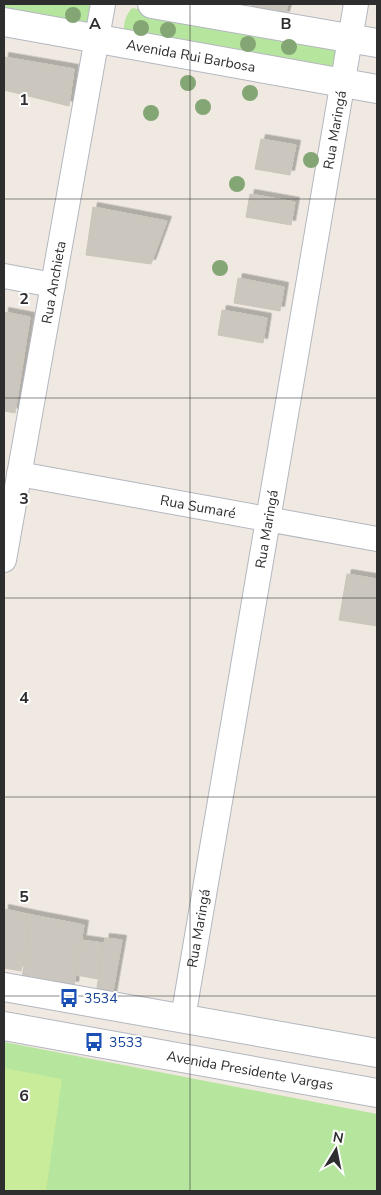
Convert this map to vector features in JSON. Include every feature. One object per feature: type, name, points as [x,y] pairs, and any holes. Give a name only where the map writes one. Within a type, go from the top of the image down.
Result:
[{"type":"street","name":"Rua Anchieta","points":[[4,560],[103,4]]},
{"type":"street","points":[[152,4],[377,43]]},
{"type":"street","name":"Rua Maringá","points":[[183,1018],[356,4]]},
{"type":"street","name":"Avenida Rui Barbosa","points":[[4,22],[377,89]]},
{"type":"street","points":[[4,276],[53,285]]},
{"type":"street","name":"Rua Sumaré","points":[[19,474],[377,539]]},
{"type":"street","points":[[4,987],[377,1053]]},
{"type":"street","name":"Avenida Presidente Vargas","points":[[4,1026],[377,1093]]},
{"type":"green space","points":[[4,4],[90,4],[92,7],[88,27],[4,16]]},
{"type":"green space","points":[[132,8],[334,44],[338,48],[332,71],[124,30],[126,18]]},
{"type":"green space","points":[[4,1042],[377,1114],[377,1191],[4,1191]]},
{"type":"green space","points":[[4,1068],[62,1079],[46,1191],[4,1191]]},
{"type":"building","points":[[252,4],[288,4],[285,16],[251,10]]},
{"type":"building","points":[[4,57],[74,69],[69,106],[4,90]]},
{"type":"building","points":[[261,139],[296,145],[290,175],[255,169]]},
{"type":"building","points":[[250,194],[295,202],[291,225],[246,217]]},
{"type":"building","points":[[93,207],[167,221],[151,264],[86,255]]},
{"type":"building","points":[[238,278],[284,287],[280,311],[234,303]]},
{"type":"building","points":[[222,310],[267,318],[263,343],[218,335]]},
{"type":"building","points":[[4,312],[30,317],[15,413],[4,411]]},
{"type":"building","points":[[347,574],[377,579],[377,626],[339,620]]},
{"type":"building","points":[[4,909],[32,915],[21,971],[4,968]]},
{"type":"building","points":[[32,915],[84,925],[74,986],[22,978]]},
{"type":"building","points":[[105,938],[122,940],[112,997],[96,994]]},
{"type":"building","points":[[81,940],[103,943],[98,979],[76,975]]},
{"type":"place","name":"3534","points":[[69,998]]},
{"type":"place","name":"3533","points":[[94,1042]]}]
